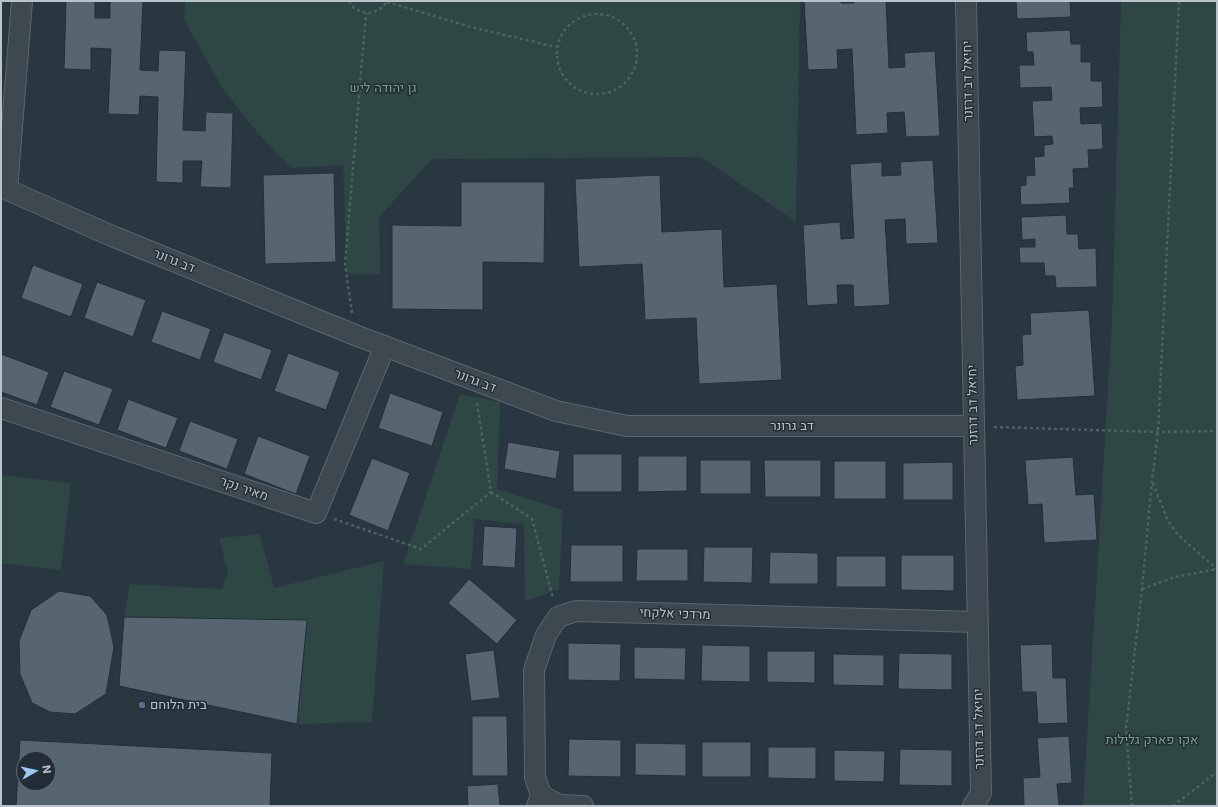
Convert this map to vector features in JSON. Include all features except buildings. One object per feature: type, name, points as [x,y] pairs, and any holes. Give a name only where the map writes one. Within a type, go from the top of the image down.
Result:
[{"type":"street","name":"דב גרונר","points":[[22,1],[4,189],[112,236],[355,335],[556,411],[627,426],[973,426]]},
{"type":"street","name":"יחיאל דב דרזנר","points":[[966,1],[978,701],[981,793],[973,806]]},
{"type":"street","points":[[316,514],[385,346]]},
{"type":"street","name":"מאיר נקר","points":[[1,408],[316,514]]},
{"type":"street","name":"מרדכי אלקחי","points":[[558,616],[576,611],[977,622]]},
{"type":"street","points":[[558,616],[546,635],[534,670],[534,777],[539,800],[559,805],[582,806]]},
{"type":"path","points":[[349,1],[354,8],[366,13],[372,13],[378,10],[387,2],[471,27],[556,48]]},
{"type":"path","points":[[1132,806],[1126,728],[1158,432],[1179,1]]},
{"type":"path","points":[[355,335],[345,264],[366,13]]},
{"type":"path","points":[[595,13],[608,14],[621,21],[630,31],[636,44],[637,57],[634,70],[627,81],[617,89],[605,94],[592,94],[580,91],[569,83],[561,73],[557,61],[556,48],[561,34],[570,23],[581,16],[595,13]]},
{"type":"path","points":[[474,380],[491,492],[532,519],[558,616]]},
{"type":"path","points":[[973,426],[1158,432],[1217,431]]},
{"type":"path","points":[[1152,481],[1168,521],[1178,535],[1217,569]]},
{"type":"path","points":[[316,514],[421,548],[491,492]]},
{"type":"path","points":[[1142,589],[1175,577],[1217,569]]},
{"type":"path","points":[[1173,806],[1217,772]]},
{"type":"green space","name":"גן יהודה ליש","points":[[185,1],[800,1],[796,222],[701,157],[432,159],[379,217],[380,274],[347,274],[343,165],[291,168],[257,132],[223,89],[184,20]]},
{"type":"green space","name":"אקו פארק גלילות","points":[[1121,1],[1217,1],[1217,806],[1083,806],[1112,320]]},
{"type":"green space","points":[[460,394],[500,402],[497,489],[563,510],[559,589],[525,601],[524,524],[475,519],[471,569],[403,564]]},
{"type":"green space","points":[[1,475],[71,483],[61,570],[1,563]]},
{"type":"green space","points":[[260,534],[274,588],[384,561],[372,722],[297,724],[307,620],[124,617],[130,584],[222,589],[228,572],[219,538]]},
{"type":"place","name":"בית הלוחם","points":[[142,705]]}]
